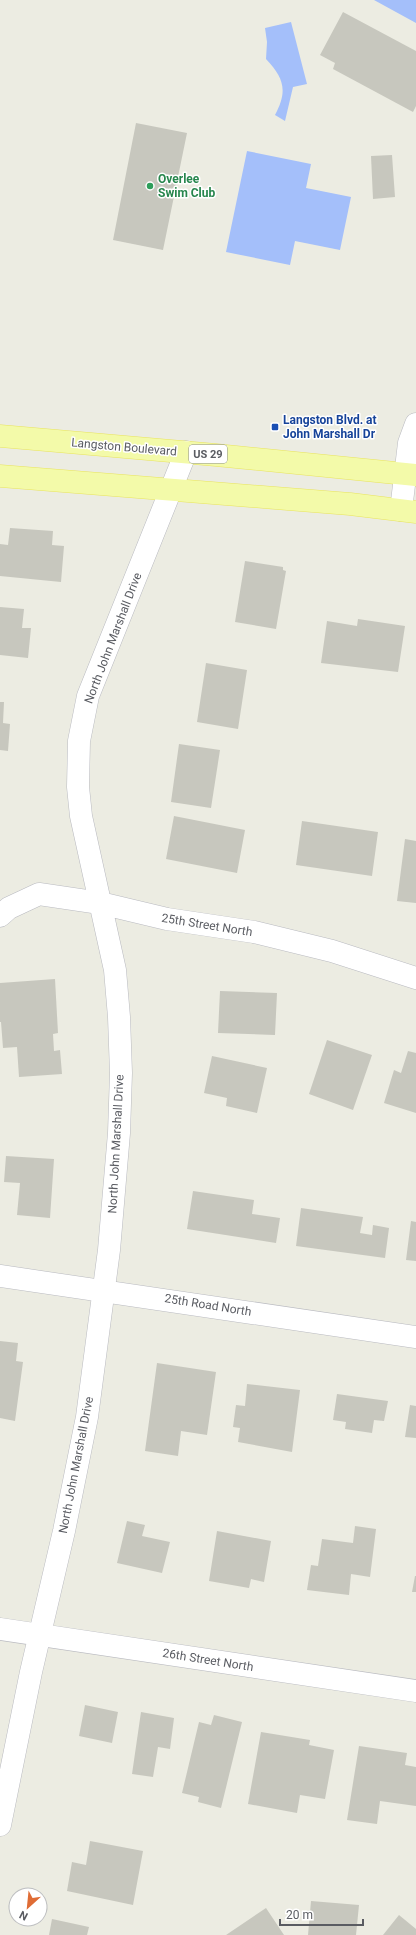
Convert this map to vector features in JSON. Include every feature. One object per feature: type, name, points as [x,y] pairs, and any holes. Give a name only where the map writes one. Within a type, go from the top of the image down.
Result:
[{"type":"main road","name":"Langston Boulevard","points":[[0,436],[186,452],[410,474]]},
{"type":"main road","points":[[0,476],[350,504],[408,511]]},
{"type":"street","points":[[408,511],[410,474],[409,443],[416,424]]},
{"type":"street","name":"North John Marshall Drive","points":[[0,1825],[78,1465],[88,1409],[104,1290],[113,1209],[119,1133],[121,1073],[119,1017],[115,970],[81,816],[78,787],[79,741],[88,696],[186,452]]},
{"type":"street","name":"25th Street North","points":[[0,916],[9,908],[39,894],[100,903],[167,919],[254,932],[332,951],[416,978]]},
{"type":"street","name":"25th Road North","points":[[0,1276],[104,1290],[416,1337]]},
{"type":"street","name":"26th Street North","points":[[0,1629],[416,1691]]},
{"type":"water","points":[[374,0],[416,0],[416,23]]},
{"type":"water","points":[[291,22],[307,84],[293,87],[285,121],[275,115],[282,99],[283,92],[277,72],[266,59],[267,42],[265,28]]},
{"type":"water","points":[[247,151],[311,164],[306,188],[351,197],[340,250],[295,241],[290,265],[226,252]]},
{"type":"building","points":[[343,12],[416,51],[416,106],[413,112],[333,69],[335,63],[320,55]]},
{"type":"building","name":"Overlee Swim Club","points":[[136,123],[187,133],[163,250],[113,240]]},
{"type":"building","points":[[392,155],[395,197],[373,199],[371,156]]},
{"type":"building","points":[[10,528],[53,531],[52,545],[64,546],[61,582],[0,576],[0,544],[8,545]]},
{"type":"building","points":[[245,561],[283,567],[283,570],[286,571],[276,629],[235,622]]},
{"type":"building","points":[[0,607],[24,609],[22,628],[31,628],[28,658],[0,655]]},
{"type":"building","points":[[358,619],[405,626],[398,672],[321,663],[327,621],[357,626]]},
{"type":"building","points":[[206,663],[247,670],[238,729],[197,722]]},
{"type":"building","points":[[0,702],[4,702],[3,723],[10,724],[8,751],[0,750]]},
{"type":"building","points":[[179,744],[220,750],[211,808],[171,802]]},
{"type":"building","points":[[174,816],[245,830],[237,873],[166,859]]},
{"type":"building","points":[[302,821],[378,832],[372,876],[296,865]]},
{"type":"building","points":[[405,839],[416,841],[416,903],[397,901]]},
{"type":"building","points":[[55,979],[58,1033],[53,1034],[54,1051],[60,1050],[62,1074],[19,1077],[17,1047],[3,1048],[0,1022],[0,983]]},
{"type":"building","points":[[220,991],[277,993],[275,1035],[218,1033]]},
{"type":"building","points":[[327,1040],[372,1055],[353,1110],[309,1094]]},
{"type":"building","points":[[408,1051],[416,1053],[416,1113],[384,1103],[394,1070],[401,1073]]},
{"type":"building","points":[[212,1056],[267,1068],[257,1113],[226,1106],[227,1098],[204,1093]]},
{"type":"building","points":[[6,1156],[54,1159],[50,1218],[17,1215],[20,1183],[4,1182]]},
{"type":"building","points":[[193,1191],[254,1200],[252,1214],[280,1218],[276,1243],[187,1229]]},
{"type":"building","points":[[301,1208],[363,1217],[360,1233],[372,1235],[373,1225],[389,1228],[385,1258],[296,1246]]},
{"type":"building","points":[[411,1221],[416,1222],[416,1261],[406,1260]]},
{"type":"building","points":[[0,1341],[18,1343],[16,1361],[23,1362],[15,1421],[0,1418]]},
{"type":"building","points":[[157,1363],[216,1372],[207,1435],[181,1431],[178,1456],[145,1451]]},
{"type":"building","points":[[247,1384],[300,1390],[292,1452],[238,1442],[240,1428],[233,1427],[236,1405],[245,1406]]},
{"type":"building","points":[[337,1394],[388,1401],[384,1421],[374,1420],[372,1433],[345,1429],[346,1422],[333,1420]]},
{"type":"building","points":[[410,1405],[416,1406],[416,1438],[405,1437]]},
{"type":"building","points":[[127,1521],[145,1525],[142,1536],[170,1542],[162,1573],[117,1563]]},
{"type":"building","points":[[355,1526],[376,1529],[370,1577],[351,1574],[349,1595],[307,1590],[311,1565],[318,1566],[322,1539],[353,1543]]},
{"type":"building","points":[[217,1531],[271,1541],[264,1582],[251,1579],[249,1588],[209,1581]]},
{"type":"building","points":[[415,1576],[416,1592],[412,1592]]},
{"type":"building","points":[[85,1705],[118,1712],[112,1743],[79,1736]]},
{"type":"building","points":[[141,1712],[174,1718],[170,1749],[158,1747],[153,1777],[132,1774]]},
{"type":"building","points":[[214,1715],[242,1722],[221,1808],[198,1802],[199,1797],[182,1793],[199,1722],[211,1725]]},
{"type":"building","points":[[261,1732],[310,1740],[309,1745],[334,1750],[325,1799],[300,1795],[297,1813],[248,1804]]},
{"type":"building","points":[[359,1746],[407,1753],[405,1765],[416,1767],[416,1806],[380,1801],[377,1824],[347,1820]]},
{"type":"building","points":[[90,1841],[143,1851],[133,1905],[67,1891],[72,1862],[86,1865]]},
{"type":"building","points":[[311,1901],[359,1905],[356,1935],[308,1935]]},
{"type":"building","points":[[266,1908],[284,1935],[226,1935]]},
{"type":"building","points":[[399,1915],[416,1929],[416,1935],[383,1935]]},
{"type":"building","points":[[52,1919],[89,1927],[87,1935],[49,1935]]},
{"type":"place","name":"Overlee Swim Club","points":[[150,186]]},
{"type":"place","name":"Langston Blvd. at John Marshall Dr","points":[[275,427]]}]
